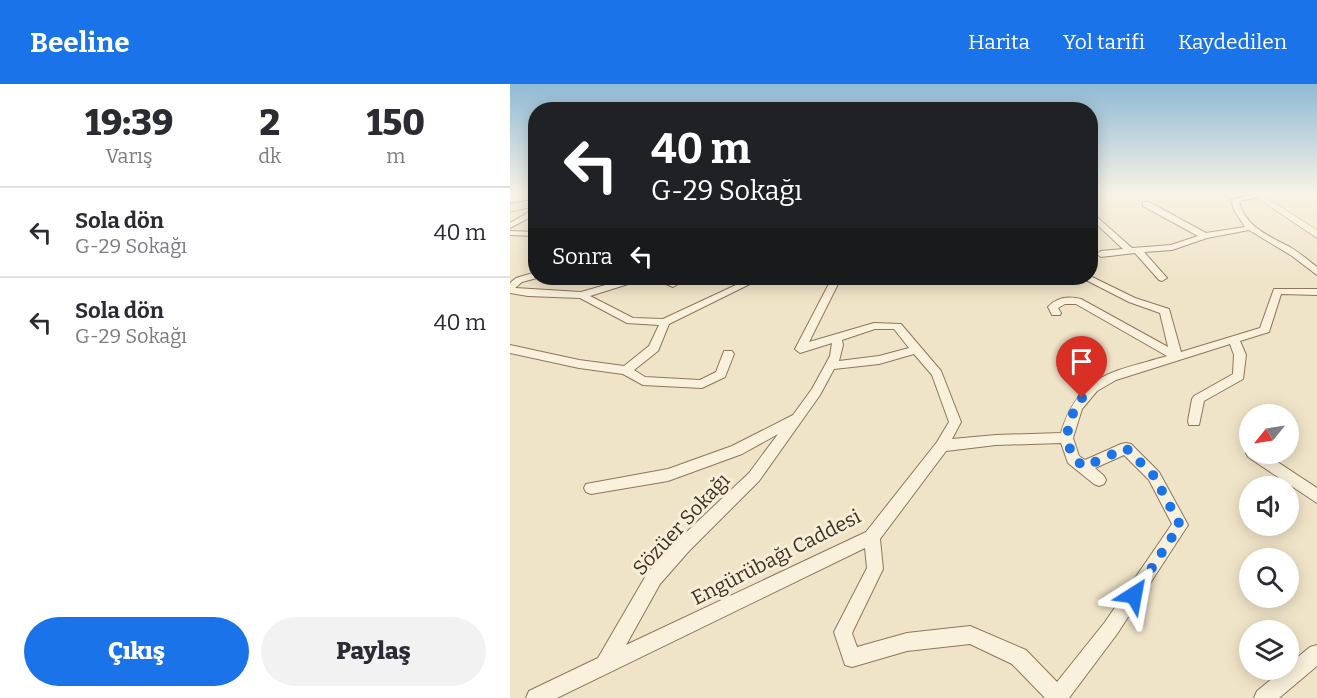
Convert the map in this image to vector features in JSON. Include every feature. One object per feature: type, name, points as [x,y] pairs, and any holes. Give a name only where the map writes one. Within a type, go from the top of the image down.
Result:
[{"type":"street","points":[[1100,222],[1162,278]]},
{"type":"street","points":[[1182,222],[1205,236]]},
{"type":"street","points":[[1246,222],[1250,228],[1295,254],[1317,272]]},
{"type":"street","points":[[1297,222],[1317,235]]},
{"type":"street","points":[[1101,254],[1172,247],[1205,236],[1250,228]]},
{"type":"street","points":[[510,233],[528,234]]},
{"type":"street","points":[[510,289],[519,280],[528,277]]},
{"type":"street","points":[[1098,283],[1132,300],[1165,311],[1176,356]]},
{"type":"street","points":[[510,289],[528,293],[582,295],[614,285]]},
{"type":"street","points":[[582,295],[631,321],[665,322],[742,285]]},
{"type":"street","name":"Engürübağı Caddesi","points":[[546,696],[605,665],[872,537],[942,446],[955,422],[937,374],[897,326],[874,326],[800,349],[832,285]]},
{"type":"street","points":[[1099,480],[1073,459],[1066,438],[1074,410],[1091,386],[1176,356],[1234,341],[1265,330],[1277,291],[1317,292]]},
{"type":"street","points":[[1056,313],[1053,307],[1057,303],[1063,300],[1078,301],[1176,356]]},
{"type":"street","points":[[626,370],[654,348],[665,322]]},
{"type":"street","name":"Sözüer Sokağı","points":[[605,665],[654,578],[754,477],[816,392],[836,356],[838,345],[836,337]]},
{"type":"street","points":[[1194,421],[1198,399],[1239,376],[1240,356],[1234,341]]},
{"type":"street","points":[[510,349],[579,364],[626,370],[643,381],[702,384],[721,374],[728,354]]},
{"type":"street","points":[[830,366],[879,360],[916,350]]},
{"type":"street","points":[[591,488],[668,475],[736,450],[797,418]]},
{"type":"street","points":[[942,446],[996,440],[1066,438]]},
{"type":"street","points":[[872,537],[875,568],[843,632],[852,658],[907,642],[970,634],[1019,657],[1058,697],[1111,628],[1180,525],[1154,476],[1126,448],[1084,467]]},
{"type":"street","points":[[1270,464],[1317,496]]},
{"type":"street","points":[[1264,698],[1317,654]]},
{"type":"route","points":[[1082,398],[1074,410],[1066,438],[1073,459],[1084,467],[1126,448],[1154,476],[1180,525],[1134,595]]}]
